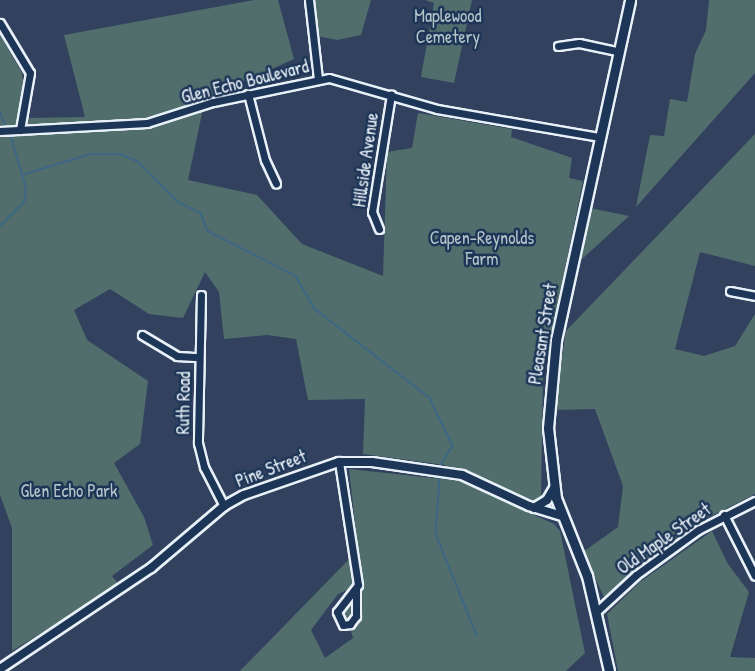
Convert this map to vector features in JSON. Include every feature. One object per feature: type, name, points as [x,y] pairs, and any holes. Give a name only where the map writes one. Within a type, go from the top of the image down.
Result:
[{"type":"main road","name":"Pleasant Street","points":[[609,671],[587,576],[562,516],[554,488],[548,428],[552,362],[630,0]]},
{"type":"street","points":[[309,0],[318,79]]},
{"type":"street","points":[[0,23],[30,73],[30,89],[20,130]]},
{"type":"street","points":[[558,46],[579,43],[618,51]]},
{"type":"street","name":"Glen Echo Boulevard","points":[[0,131],[147,123],[248,94],[318,79],[351,82],[437,109],[599,137]]},
{"type":"street","points":[[248,94],[276,184]]},
{"type":"street","name":"Hillside Avenue","points":[[379,229],[372,212],[391,95]]},
{"type":"street","points":[[730,291],[755,296]]},
{"type":"street","name":"Ruth Road","points":[[201,295],[199,450],[224,506]]},
{"type":"street","points":[[142,335],[177,356],[199,357]]},
{"type":"street","points":[[339,462],[356,556],[356,589],[356,616],[351,624],[343,625],[337,612],[356,589]]},
{"type":"street","name":"Pine Street","points":[[0,669],[151,568],[224,506],[244,495],[339,462],[372,462],[451,472],[534,508],[562,516]]},
{"type":"street","points":[[534,508],[547,500],[554,488]]},
{"type":"street","name":"Old Maple Street","points":[[596,612],[636,575],[724,515],[755,501]]},
{"type":"street","points":[[724,515],[755,576]]},
{"type":"green space","points":[[254,0],[278,0],[294,59],[205,99],[188,180],[257,195],[302,244],[383,276],[387,152],[412,148],[418,113],[512,129],[511,137],[572,158],[569,178],[583,181],[543,376],[541,497],[535,501],[445,465],[363,454],[365,399],[308,400],[296,339],[267,335],[224,339],[219,292],[205,272],[183,318],[149,314],[110,289],[74,310],[87,340],[148,381],[140,444],[114,463],[144,517],[153,545],[112,576],[119,585],[12,651],[12,528],[0,495],[0,35],[22,73],[29,118],[85,117],[64,35]]},
{"type":"green space","points":[[311,0],[371,0],[361,35],[337,40],[313,35],[306,22]]},
{"type":"green space","name":"Maplewood Cemetery","points":[[425,0],[472,0],[454,83],[421,77],[434,3]]},
{"type":"green space","points":[[709,0],[755,0],[755,73],[636,207],[650,135],[664,136],[670,99],[687,102],[695,54],[706,30]]},
{"type":"green space","points":[[755,134],[755,266],[700,252],[675,349],[704,356],[735,346],[755,314],[755,494],[689,527],[604,597],[583,552],[618,527],[623,486],[595,409],[554,410],[566,331]]},
{"type":"green space","points":[[590,208],[629,216],[580,261]]},
{"type":"green space","points":[[349,469],[461,481],[554,524],[560,531],[585,653],[566,671],[240,671],[358,550]],"holes":[[[347,590],[350,593],[338,615],[348,621],[353,638],[325,658],[311,630],[338,594]]]},
{"type":"green space","points":[[712,531],[728,564],[749,592],[730,657],[755,658],[755,671],[618,671],[607,614],[640,582]]},
{"type":"waterway","points":[[0,112],[6,126]]},
{"type":"waterway","points":[[0,226],[24,202],[26,188],[11,138]]},
{"type":"waterway","points":[[25,174],[91,154],[121,154],[139,162],[178,202],[201,213],[208,231],[296,276],[315,309],[430,398],[453,446],[441,465]]},
{"type":"waterway","points":[[440,477],[436,534],[477,635]]},
{"type":"park label","name":"Capen-Reynolds Farm","points":[[482,249]]},
{"type":"park label","name":"Glen Echo Park","points":[[69,491]]}]
